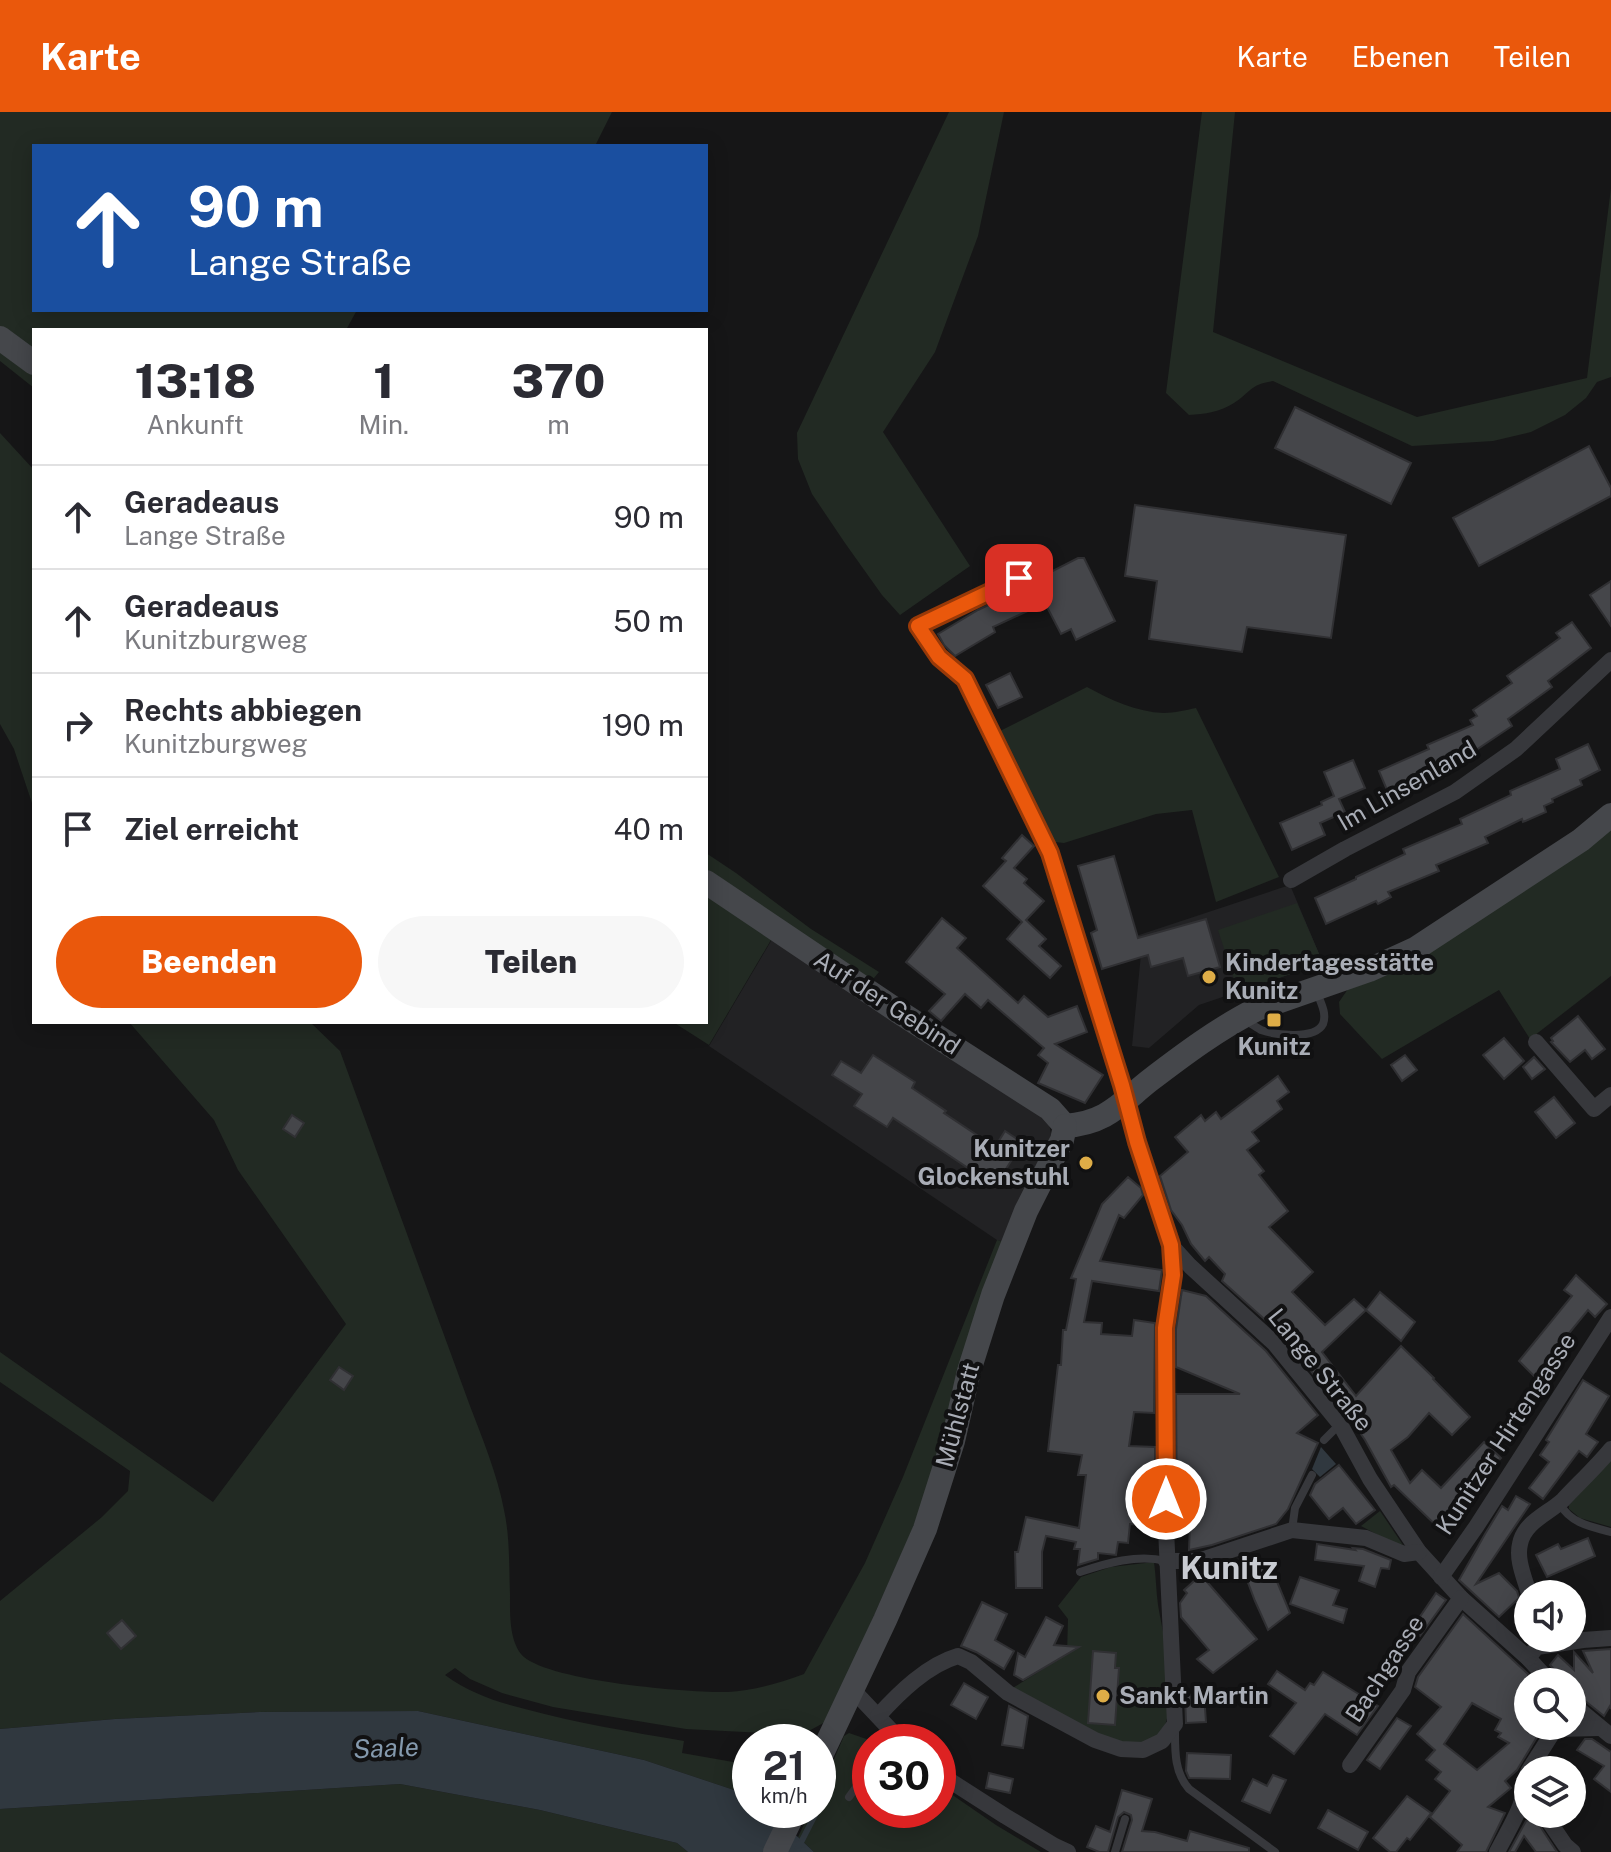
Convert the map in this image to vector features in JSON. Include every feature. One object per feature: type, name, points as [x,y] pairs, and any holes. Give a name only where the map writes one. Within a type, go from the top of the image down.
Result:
[{"type":"street","points":[[0,338],[32,362]]},
{"type":"street","name":"Lange Straße","points":[[1019,578],[918,626],[939,657],[965,679],[1050,853],[1171,1245],[1274,1343],[1340,1424],[1370,1479],[1419,1552],[1441,1577],[1461,1598],[1539,1663]]},
{"type":"street","name":"Im Linsenland","points":[[1291,880],[1455,792],[1516,749],[1611,660]]},
{"type":"street","points":[[1065,1126],[1101,1119],[1240,1017],[1369,970],[1415,949],[1581,840],[1611,815]]},
{"type":"street","name":"Auf der Gebind","points":[[708,883],[1050,1109],[1065,1126]]},
{"type":"street","points":[[1536,1042],[1594,1109],[1611,1095]]},
{"type":"street","name":"Mühlstatt","points":[[836,1724],[925,1529],[993,1295],[1026,1211],[1062,1140],[1065,1126]]},
{"type":"street","points":[[878,1716],[921,1676],[958,1656],[971,1662],[1008,1693],[1095,1740],[1121,1749],[1143,1750],[1162,1741],[1175,1724],[1166,1561],[1165,1328],[1173,1275],[1171,1245]]},
{"type":"street","name":"Kunitzer Hirtengasse","points":[[1441,1577],[1611,1317]]},
{"type":"street","points":[[1525,1580],[1520,1561],[1520,1542],[1528,1528],[1560,1503],[1611,1449]]},
{"type":"street","points":[[1166,1561],[1198,1561],[1292,1530],[1366,1538],[1404,1554],[1419,1552]]},
{"type":"street","name":"Bachgasse","points":[[1350,1765],[1403,1690],[1408,1672],[1461,1598]]},
{"type":"street","points":[[1539,1663],[1583,1640],[1611,1638]]},
{"type":"street","points":[[852,1689],[885,1724]]},
{"type":"street","points":[[1586,1716],[1606,1732]]},
{"type":"street","points":[[1586,1730],[1606,1732]]},
{"type":"street","points":[[956,1785],[1068,1852]]},
{"type":"street","points":[[1497,1852],[1514,1820]]},
{"type":"street","points":[[775,1852],[786,1828]]},
{"type":"street","points":[[1553,1828],[1573,1852]]},
{"type":"lane","points":[[1240,1017],[1263,1031],[1305,1035],[1317,1031],[1323,1023],[1324,1012],[1316,988]]},
{"type":"lane","points":[[1324,1440],[1340,1424]]},
{"type":"lane","points":[[1292,1530],[1295,1508],[1312,1475]]},
{"type":"lane","points":[[1560,1503],[1571,1519],[1611,1532]]},
{"type":"lane","points":[[1080,1572],[1109,1563],[1151,1557],[1166,1561]]},
{"type":"lane","points":[[1175,1724],[1175,1756],[1183,1782],[1275,1852]]},
{"type":"lane","points":[[849,1797],[852,1793]]},
{"type":"lane","points":[[1115,1852],[1125,1819]]},
{"type":"shaded area","points":[[0,112],[612,112],[596,144],[32,144],[32,312],[356,312],[347,328],[32,328],[32,386],[0,361]]},
{"type":"shaded area","points":[[949,112],[1004,112],[978,236],[935,352],[883,432],[970,566],[900,615],[882,595],[812,494],[798,459],[797,433]]},
{"type":"shaded area","points":[[1202,112],[1235,112],[1213,332],[1417,417],[1587,378],[1611,188],[1611,377],[1597,382],[1586,398],[1565,415],[1531,432],[1493,441],[1412,446],[1273,381],[1255,386],[1223,409],[1189,415],[1166,393]]},
{"type":"shaded area","points":[[0,433],[32,468],[32,803],[14,749],[0,724]]},
{"type":"shaded area","points":[[1087,687],[1115,701],[1154,712],[1196,708],[1279,877],[1216,902],[1192,810],[1156,814],[1064,843],[1046,836],[1000,731]]},
{"type":"shaded area","points":[[1611,827],[1611,976],[1530,1039],[1499,990],[1382,1059],[1340,1014],[1339,1002],[1348,989]]},
{"type":"shaded area","points":[[708,854],[811,929],[879,972],[869,984],[781,923],[709,1045],[676,1024],[708,1024]]},
{"type":"shaded area","name":"Kindertagesstätte Kunitz","points":[[1290,885],[1323,963],[1199,1005],[1149,1048],[1132,1046],[1141,954],[1136,936]]},
{"type":"shaded area","points":[[1297,903],[1323,963],[1238,992],[1218,930]]},
{"type":"shaded area","points":[[774,936],[1049,1123],[1049,1141],[1004,1242],[709,1046]]},
{"type":"shaded area","points":[[131,1024],[312,1024],[340,1051],[498,1483],[507,1531],[510,1617],[517,1648],[535,1663],[557,1671],[652,1688],[728,1692],[766,1686],[804,1674],[865,1563],[903,1477],[997,1240],[1004,1242],[913,1528],[827,1721],[822,1724],[732,1724],[732,1731],[686,1729],[553,1707],[502,1693],[470,1679],[455,1668],[445,1675],[473,1692],[504,1703],[584,1723],[684,1741],[682,1753],[732,1762],[732,1789],[644,1760],[418,1711],[260,1712],[115,1719],[0,1729],[0,1601],[102,1517],[128,1491],[130,1471],[0,1382],[0,1352],[213,1502],[346,1324],[238,1170],[214,1120]]},
{"type":"shaded area","points":[[1611,1457],[1611,1527],[1580,1518],[1569,1509],[1569,1505]]},
{"type":"shaded area","points":[[1380,1511],[1403,1545],[1361,1526]]},
{"type":"shaded area","points":[[1154,1562],[1170,1686],[1170,1703],[1162,1734],[1142,1744],[1109,1739],[1074,1724],[1011,1689],[1067,1654],[1068,1619],[1058,1606],[1081,1577],[1111,1567]]},
{"type":"shaded area","points":[[852,1734],[852,1828],[956,1828],[956,1797],[1041,1852],[814,1852],[798,1837],[802,1828],[836,1828],[836,1754],[844,1736]]},
{"type":"shaded area","points":[[400,1784],[540,1810],[677,1843],[688,1852],[0,1852],[0,1809]]},
{"type":"water","points":[[1321,1447],[1336,1464],[1320,1477],[1312,1469]]},
{"type":"water","name":"Saale","points":[[418,1711],[644,1760],[732,1789],[732,1828],[787,1828],[814,1852],[688,1852],[677,1843],[540,1810],[400,1784],[0,1809],[0,1729],[115,1719],[260,1712]]},
{"type":"building","points":[[1295,407],[1411,463],[1391,504],[1275,448]]},
{"type":"building","points":[[1589,446],[1611,488],[1611,496],[1479,566],[1453,518]]},
{"type":"building","points":[[1135,505],[1346,535],[1331,638],[1247,627],[1242,652],[1149,639],[1157,581],[1125,576]]},
{"type":"building","points":[[1078,558],[1084,558],[1115,621],[1076,640],[1071,629],[1061,634],[1045,603],[993,627],[995,632],[955,656],[944,645],[938,634]]},
{"type":"building","points":[[1611,581],[1611,626],[1590,595]]},
{"type":"building","points":[[1572,622],[1591,648],[1548,681],[1552,687],[1508,719],[1512,726],[1451,763],[1454,769],[1407,789],[1409,794],[1392,802],[1379,771],[1473,725],[1470,720],[1477,716],[1473,710],[1512,683],[1507,676],[1560,638],[1556,633]]},
{"type":"building","points":[[1010,673],[1022,697],[998,708],[986,685]]},
{"type":"building","points":[[1588,744],[1600,770],[1580,780],[1582,785],[1552,799],[1553,802],[1544,806],[1546,812],[1523,822],[1522,819],[1485,837],[1488,843],[1436,865],[1439,871],[1388,892],[1391,897],[1378,904],[1376,901],[1326,924],[1315,898],[1405,854],[1403,849],[1462,824],[1460,819],[1511,795],[1510,791],[1560,769],[1556,759]]},
{"type":"building","points":[[1353,760],[1365,788],[1339,799],[1345,812],[1320,823],[1325,835],[1292,850],[1280,823],[1322,805],[1321,802],[1334,796],[1324,772]]},
{"type":"building","points":[[1022,835],[1034,846],[1014,868],[1027,879],[1024,883],[1044,901],[1026,920],[1046,939],[1039,946],[1061,966],[1050,978],[1007,939],[1022,922],[983,886],[1006,861],[1002,858]]},
{"type":"building","points":[[1114,856],[1138,938],[1206,919],[1220,967],[1188,976],[1183,958],[1151,967],[1148,955],[1102,969],[1091,933],[1097,930],[1078,866]]},
{"type":"building","points":[[942,918],[966,938],[957,948],[1018,1003],[1024,996],[1048,1017],[1077,1006],[1087,1032],[1055,1044],[1103,1075],[1085,1103],[1038,1083],[1048,1063],[1038,1055],[1044,1048],[988,1000],[981,1008],[965,994],[941,1021],[929,1011],[945,994],[906,962]]},
{"type":"building","points":[[1578,1016],[1605,1049],[1592,1059],[1585,1050],[1570,1062],[1551,1042],[1551,1038]]},
{"type":"building","points":[[1504,1038],[1524,1061],[1504,1079],[1483,1055]]},
{"type":"building","points":[[873,1055],[915,1082],[912,1088],[995,1147],[1005,1131],[1020,1141],[995,1186],[893,1118],[887,1127],[854,1106],[862,1094],[832,1075],[841,1061],[861,1073]]},
{"type":"building","points":[[1405,1055],[1417,1070],[1402,1081],[1391,1065]]},
{"type":"building","points":[[1534,1057],[1545,1069],[1532,1079],[1523,1067]]},
{"type":"building","points":[[1278,1076],[1289,1092],[1277,1101],[1282,1109],[1252,1132],[1259,1141],[1247,1150],[1264,1171],[1259,1175],[1288,1211],[1269,1227],[1313,1272],[1292,1292],[1325,1325],[1354,1299],[1366,1310],[1322,1352],[1356,1396],[1401,1346],[1470,1417],[1452,1435],[1429,1413],[1408,1437],[1391,1450],[1410,1483],[1422,1470],[1441,1488],[1484,1442],[1501,1458],[1457,1505],[1465,1512],[1444,1533],[1394,1485],[1391,1487],[1365,1440],[1337,1399],[1335,1401],[1282,1335],[1222,1281],[1225,1274],[1209,1257],[1205,1261],[1171,1210],[1160,1176],[1188,1152],[1175,1137],[1201,1115],[1205,1121],[1216,1112],[1221,1119]]},
{"type":"building","points":[[1554,1097],[1575,1123],[1556,1138],[1535,1112]]},
{"type":"building","points":[[292,1115],[304,1123],[295,1137],[283,1129]]},
{"type":"building","points":[[1128,1177],[1141,1188],[1143,1195],[1124,1218],[1119,1215],[1100,1261],[1162,1270],[1159,1291],[1092,1281],[1084,1322],[1102,1323],[1101,1334],[1132,1336],[1134,1320],[1155,1323],[1154,1413],[1134,1412],[1129,1446],[1155,1447],[1155,1526],[1130,1524],[1128,1543],[1118,1542],[1116,1555],[1098,1553],[1098,1559],[1078,1565],[1080,1549],[1074,1549],[1076,1542],[1046,1536],[1042,1552],[1042,1588],[1016,1588],[1015,1552],[1018,1552],[1026,1517],[1079,1528],[1086,1475],[1078,1475],[1082,1455],[1048,1451],[1058,1365],[1061,1365],[1063,1330],[1066,1330],[1076,1279],[1071,1278],[1102,1204]]},
{"type":"building","points":[[1576,1275],[1607,1304],[1595,1317],[1588,1310],[1534,1376],[1519,1361],[1572,1296],[1564,1290]]},
{"type":"building","points":[[1182,1290],[1206,1296],[1266,1351],[1318,1415],[1297,1433],[1318,1443],[1288,1509],[1276,1524],[1189,1550],[1190,1524],[1177,1522],[1176,1394],[1240,1394],[1176,1367],[1176,1329]]},
{"type":"building","points":[[1380,1292],[1415,1322],[1401,1341],[1366,1310]]},
{"type":"building","points":[[339,1367],[353,1376],[344,1390],[330,1380]]},
{"type":"building","points":[[1583,1380],[1609,1396],[1586,1434],[1598,1442],[1587,1457],[1579,1451],[1543,1499],[1529,1488],[1549,1462],[1540,1455]]},
{"type":"building","points":[[1339,1465],[1375,1510],[1356,1524],[1343,1508],[1329,1519],[1310,1495],[1315,1484]]},
{"type":"building","points":[[1516,1496],[1530,1504],[1476,1584],[1499,1573],[1514,1588],[1514,1603],[1499,1617],[1459,1580],[1502,1506],[1508,1510]]},
{"type":"building","points":[[1588,1538],[1595,1556],[1547,1577],[1536,1555],[1558,1544],[1561,1549]]},
{"type":"building","points":[[1317,1544],[1363,1549],[1391,1560],[1389,1569],[1381,1568],[1375,1587],[1359,1581],[1364,1566],[1315,1560]]},
{"type":"building","points":[[1249,1556],[1248,1559],[1271,1567],[1290,1613],[1268,1630],[1239,1559]]},
{"type":"building","points":[[1201,1575],[1257,1639],[1213,1673],[1197,1659],[1209,1650],[1181,1617],[1180,1603],[1187,1593],[1184,1590]]},
{"type":"building","points":[[1300,1577],[1339,1590],[1333,1605],[1347,1609],[1343,1623],[1290,1604]]},
{"type":"building","points":[[1436,1593],[1446,1600],[1420,1636],[1411,1630]]},
{"type":"building","points":[[982,1602],[1007,1614],[995,1640],[1014,1651],[1004,1669],[961,1646]]},
{"type":"building","points":[[1463,1614],[1522,1668],[1514,1668],[1514,1740],[1535,1740],[1525,1756],[1514,1756],[1514,1773],[1505,1781],[1511,1788],[1488,1807],[1505,1813],[1486,1852],[1457,1852],[1462,1845],[1430,1817],[1450,1791],[1435,1779],[1441,1772],[1426,1760],[1435,1750],[1417,1734],[1441,1707],[1415,1687],[1418,1677]],"holes":[[[1472,1703],[1501,1719],[1495,1730],[1501,1733],[1498,1737],[1509,1743],[1477,1770],[1444,1744]]]},
{"type":"building","points":[[1046,1617],[1063,1626],[1054,1645],[1079,1647],[1023,1680],[1014,1675],[1018,1653],[1025,1657]]},
{"type":"building","points":[[122,1620],[136,1636],[121,1649],[107,1633]]},
{"type":"building","points":[[1611,1649],[1611,1709],[1610,1706],[1604,1716],[1586,1702],[1586,1668],[1574,1668],[1574,1652],[1593,1673],[1583,1652]]},
{"type":"building","name":"Sankt Martin","points":[[1093,1651],[1116,1653],[1115,1668],[1119,1668],[1115,1725],[1088,1723]]},
{"type":"building","points":[[1558,1655],[1572,1668],[1553,1668],[1550,1665]]},
{"type":"building","points":[[1277,1671],[1305,1690],[1310,1683],[1314,1685],[1323,1672],[1378,1706],[1357,1735],[1325,1714],[1294,1754],[1270,1736],[1296,1703],[1268,1684]]},
{"type":"building","points":[[964,1683],[988,1697],[976,1719],[951,1705]]},
{"type":"building","points":[[1204,1694],[1206,1722],[1186,1723],[1185,1695]]},
{"type":"building","points":[[1009,1706],[1028,1716],[1023,1748],[1002,1745]]},
{"type":"building","points":[[1397,1718],[1411,1726],[1380,1769],[1367,1760]]},
{"type":"building","points":[[1592,1739],[1611,1752],[1611,1792],[1594,1779],[1604,1766],[1577,1750],[1584,1740]]},
{"type":"building","points":[[1187,1753],[1231,1755],[1230,1779],[1189,1778],[1186,1771]]},
{"type":"building","points":[[989,1773],[1013,1779],[1010,1793],[986,1788]]},
{"type":"building","points":[[1273,1775],[1286,1780],[1270,1813],[1242,1801],[1253,1779],[1267,1786]]},
{"type":"building","points":[[1122,1790],[1152,1799],[1142,1831],[1187,1841],[1190,1831],[1249,1848],[1249,1852],[1122,1852],[1132,1820],[1131,1815],[1124,1812],[1118,1817],[1108,1852],[1087,1847],[1096,1826],[1110,1832]]},
{"type":"building","points":[[1407,1796],[1431,1813],[1410,1840],[1407,1838],[1396,1852],[1390,1852],[1373,1838]]},
{"type":"building","points":[[1328,1810],[1368,1832],[1358,1850],[1318,1828]]},
{"type":"building","points":[[1522,1828],[1541,1828],[1557,1852],[1536,1852],[1524,1836],[1515,1852],[1509,1852]]},
{"type":"waterway","points":[[796,1852],[808,1828]]},
{"type":"place","name":"Kindertagesstätte Kunitz","points":[[1209,977]]},
{"type":"place","name":"Kunitz","points":[[1274,1020]]},
{"type":"place","name":"Kunitzer Glockenstuhl","points":[[1086,1163]]},
{"type":"place","name":"Sankt Martin","points":[[1103,1696]]},
{"type":"district","name":"Kunitz","points":[[1229,1568]]},
{"type":"route","points":[[1019,578],[918,626],[939,657],[965,679],[1050,853],[1171,1245],[1173,1275],[1165,1328],[1166,1499]]}]
